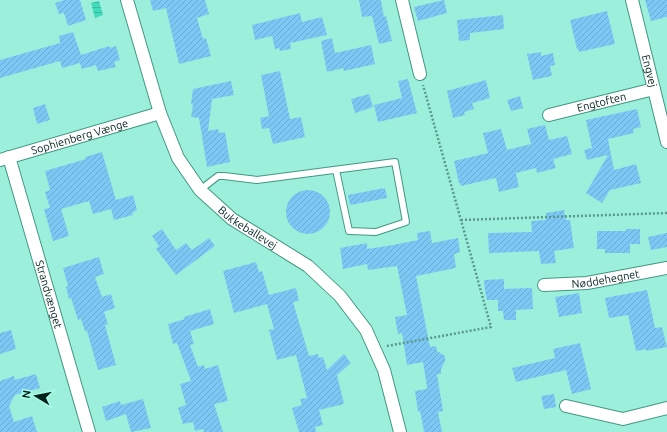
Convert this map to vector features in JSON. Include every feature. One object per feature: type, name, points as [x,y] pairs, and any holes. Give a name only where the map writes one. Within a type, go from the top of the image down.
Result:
[{"type":"street","name":"Bukkeballevej","points":[[128,0],[160,113],[178,158],[200,190],[232,219],[308,266],[340,296],[366,330],[384,370],[400,432]]},
{"type":"street","points":[[402,0],[420,74]]},
{"type":"street","name":"Engvej","points":[[632,0],[667,142]]},
{"type":"street","name":"Engtoften","points":[[549,115],[654,89]]},
{"type":"street","name":"Sophienberg Vænge","points":[[4,158],[160,113]]},
{"type":"street","name":"Strandvænget","points":[[4,158],[89,432]]},
{"type":"street","name":"Nøddehegnet","points":[[544,285],[588,283],[667,268]]},
{"type":"street","points":[[566,406],[624,419],[667,408]]},
{"type":"lane","points":[[200,190],[218,176],[257,180],[395,162],[406,222],[376,232],[349,231],[336,170]]},
{"type":"path","points":[[374,348],[491,327],[420,74]]},
{"type":"path","points":[[461,220],[667,213]]},
{"type":"shaded area","points":[[99,1],[103,15],[95,18],[91,3]]},
{"type":"building","points":[[64,0],[80,0],[86,20],[68,26],[64,13],[59,14],[55,3]]},
{"type":"building","points":[[150,0],[205,0],[209,14],[197,18],[203,39],[206,38],[211,56],[179,64],[166,8],[153,11]]},
{"type":"building","points":[[359,0],[381,0],[384,17],[386,16],[392,41],[379,44],[372,16],[362,17]]},
{"type":"building","points":[[444,0],[447,13],[418,21],[414,7]]},
{"type":"building","points":[[645,0],[667,0],[667,17],[651,21]]},
{"type":"building","points":[[607,11],[615,44],[579,52],[570,20]]},
{"type":"building","points":[[300,13],[302,22],[322,17],[327,35],[290,43],[291,49],[280,51],[279,48],[275,49],[272,36],[255,40],[252,25]]},
{"type":"building","points":[[503,15],[504,29],[470,33],[470,40],[459,41],[457,20]]},
{"type":"building","points":[[73,32],[81,55],[109,46],[110,48],[116,46],[120,60],[114,62],[116,67],[98,71],[96,65],[82,69],[80,63],[62,68],[60,61],[0,78],[0,60],[60,43],[59,36]]},
{"type":"building","points":[[332,38],[335,53],[371,45],[375,64],[344,71],[343,68],[327,72],[321,41]]},
{"type":"building","points":[[541,52],[541,56],[553,53],[555,65],[550,66],[552,76],[533,80],[527,54]]},
{"type":"building","points":[[280,71],[290,119],[301,117],[305,137],[273,144],[269,128],[262,129],[260,118],[269,116],[261,75]]},
{"type":"building","points":[[408,79],[417,113],[378,122],[374,105],[402,98],[398,81]]},
{"type":"building","points":[[486,80],[490,98],[472,103],[474,109],[464,112],[465,115],[453,118],[447,91]]},
{"type":"building","points":[[231,81],[234,95],[212,99],[208,131],[218,129],[219,133],[225,132],[230,162],[207,167],[199,118],[191,117],[193,89]]},
{"type":"building","points":[[369,94],[373,107],[355,113],[351,99]]},
{"type":"building","points":[[520,96],[523,108],[511,111],[507,100]]},
{"type":"building","points":[[45,104],[50,120],[37,124],[33,108]]},
{"type":"building","points":[[637,109],[641,127],[633,129],[634,133],[608,139],[614,170],[636,164],[641,183],[610,190],[602,203],[586,193],[608,155],[587,160],[584,150],[592,148],[586,120]]},
{"type":"building","points":[[545,125],[549,140],[567,136],[572,154],[553,159],[556,168],[537,173],[536,168],[516,173],[519,187],[499,192],[496,178],[461,186],[454,161],[488,153],[483,133],[501,129],[507,150],[531,144],[527,129]]},
{"type":"building","points":[[102,152],[116,200],[133,195],[137,210],[132,213],[133,215],[114,220],[111,209],[93,214],[89,201],[61,209],[69,236],[53,241],[44,209],[50,208],[45,192],[50,190],[45,171],[86,159],[85,157]]},
{"type":"building","points":[[385,188],[387,198],[350,205],[348,195]]},
{"type":"building","points":[[308,190],[320,194],[326,200],[330,212],[326,224],[320,230],[308,234],[296,230],[290,224],[286,212],[290,200],[296,194]]},
{"type":"building","points":[[564,210],[566,220],[570,220],[574,248],[554,251],[556,263],[541,264],[539,251],[489,253],[488,233],[532,232],[531,221],[546,220],[546,213]]},
{"type":"building","points":[[162,229],[176,250],[186,243],[192,250],[209,238],[215,246],[176,275],[156,249],[159,246],[152,236]]},
{"type":"building","points":[[626,229],[640,229],[640,244],[630,244],[630,253],[605,253],[605,249],[597,249],[597,231],[626,231]]},
{"type":"building","points":[[430,231],[432,243],[458,238],[460,252],[454,254],[456,268],[416,276],[430,347],[436,346],[437,351],[445,356],[441,374],[437,374],[443,411],[438,412],[442,432],[424,432],[420,411],[418,412],[415,391],[427,389],[427,387],[423,362],[407,365],[402,333],[398,334],[395,317],[407,315],[397,266],[368,270],[367,264],[343,269],[340,248],[367,243],[367,249],[393,245],[418,240],[417,233]]},
{"type":"building","points":[[667,233],[667,247],[651,250],[648,237]]},
{"type":"building","points":[[99,257],[104,274],[95,277],[102,297],[111,294],[115,308],[104,312],[108,324],[105,325],[116,365],[98,370],[87,331],[85,331],[81,319],[78,320],[71,298],[69,299],[66,287],[68,286],[63,268]]},
{"type":"building","points":[[256,262],[259,272],[262,271],[269,295],[296,288],[299,301],[293,302],[309,356],[318,354],[319,358],[323,357],[327,370],[344,354],[351,363],[337,375],[344,404],[319,410],[323,425],[315,427],[316,432],[299,432],[292,408],[302,405],[300,399],[307,398],[296,355],[277,360],[269,330],[274,329],[267,304],[234,313],[223,271]]},
{"type":"building","points":[[504,279],[504,289],[532,288],[533,309],[516,310],[516,320],[504,320],[503,311],[498,311],[498,300],[487,300],[484,280]]},
{"type":"building","points":[[647,290],[655,328],[662,327],[667,347],[646,351],[646,349],[636,351],[628,315],[609,318],[605,298]]},
{"type":"building","points":[[579,293],[582,313],[559,317],[555,297]]},
{"type":"building","points":[[210,309],[214,324],[190,331],[194,344],[190,345],[198,367],[204,365],[205,369],[218,365],[228,401],[214,404],[223,432],[204,432],[203,429],[195,431],[193,422],[183,424],[178,408],[186,405],[180,384],[191,381],[177,343],[173,344],[168,324],[185,319],[184,317]]},
{"type":"building","points":[[11,330],[16,349],[0,354],[0,333]]},
{"type":"building","points":[[580,343],[591,389],[572,394],[566,370],[516,382],[512,368],[555,358],[553,349]]},
{"type":"building","points":[[36,374],[40,388],[15,395],[9,406],[14,422],[32,416],[37,432],[0,432],[0,381],[14,376],[15,380]]},
{"type":"building","points":[[554,394],[556,407],[544,409],[541,396]]},
{"type":"building","points":[[143,399],[151,428],[131,432],[126,414],[106,421],[102,407],[120,401],[121,405]]}]
